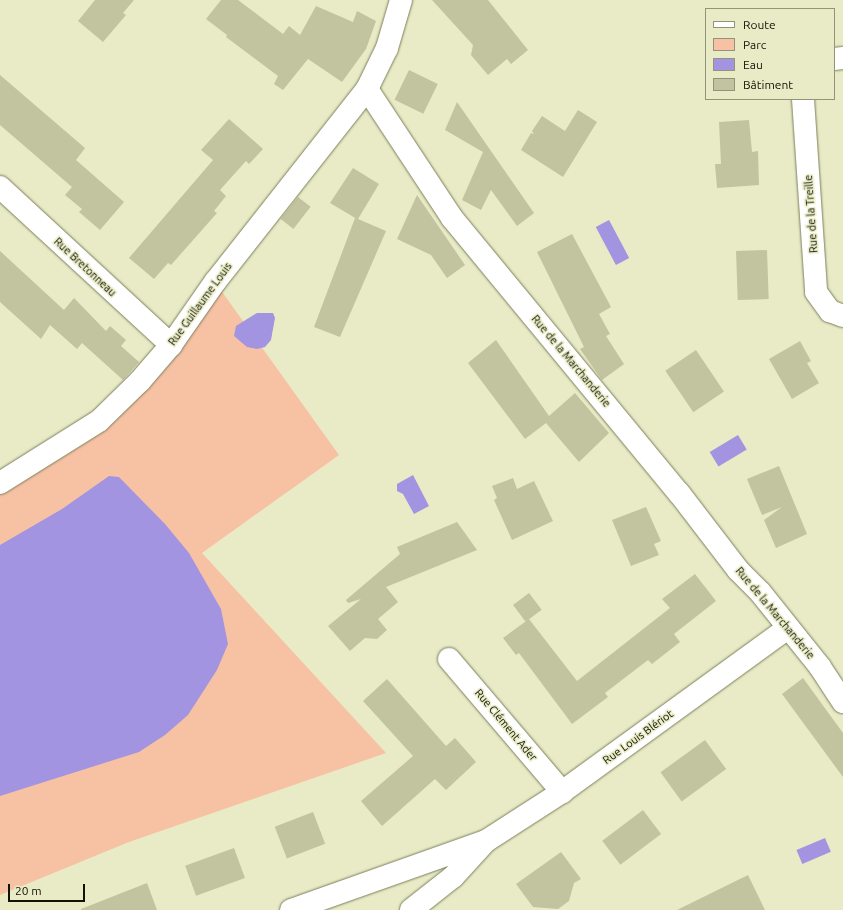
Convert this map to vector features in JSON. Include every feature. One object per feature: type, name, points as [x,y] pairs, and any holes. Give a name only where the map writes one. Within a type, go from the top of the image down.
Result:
[{"type":"street","points":[[367,89],[387,48],[401,0]]},
{"type":"street","name":"Rue Guillaume Louis","points":[[0,483],[99,421],[140,381],[171,345],[215,282],[367,89]]},
{"type":"street","name":"Rue de la Marchanderie","points":[[367,89],[452,218],[788,628],[843,702]]},
{"type":"street","name":"Rue de la Treille","points":[[803,100],[816,292],[830,311],[843,316]]},
{"type":"street","name":"Rue Bretonneau","points":[[0,187],[171,345]]},
{"type":"street","name":"Rue Louis Blériot","points":[[298,909],[486,840],[562,792],[788,628]]},
{"type":"street","name":"Rue Clément Ader","points":[[449,659],[562,792]]},
{"type":"street","name":"Rue Louis Blériot","points":[[411,910],[453,877],[486,840]]},
{"type":"green space","points":[[215,282],[339,455],[202,553],[386,753],[129,842],[0,895],[0,483],[99,421]]},
{"type":"water","points":[[609,220],[629,258],[616,265],[596,227]]},
{"type":"water","points":[[257,313],[273,313],[275,318],[271,340],[265,347],[257,349],[247,347],[234,336],[236,326]]},
{"type":"water","points":[[738,435],[747,450],[718,467],[710,452]]},
{"type":"water","points":[[413,475],[429,506],[414,514],[403,494],[397,491],[397,484]]},
{"type":"water","points":[[109,476],[119,477],[165,524],[189,553],[221,609],[228,644],[217,670],[188,715],[165,735],[139,752],[0,796],[0,545],[62,509]]},
{"type":"water","points":[[825,838],[831,852],[802,864],[796,850]]},
{"type":"building","points":[[95,0],[134,0],[123,13],[126,15],[103,42],[78,21]]},
{"type":"building","points":[[221,0],[238,0],[283,34],[289,26],[300,35],[316,6],[353,22],[357,11],[376,21],[366,49],[342,82],[308,59],[283,90],[274,84],[278,76],[226,37],[227,35],[206,19]]},
{"type":"building","points":[[432,0],[488,0],[528,50],[511,64],[507,59],[488,75],[471,55],[473,45]]},
{"type":"building","points":[[409,70],[438,84],[423,114],[395,100]]},
{"type":"building","points":[[0,75],[85,148],[76,160],[124,202],[100,230],[79,212],[82,209],[65,195],[72,187],[0,125]]},
{"type":"building","points":[[457,102],[534,213],[517,226],[491,190],[481,210],[462,200],[483,152],[445,130]]},
{"type":"building","points":[[578,110],[597,122],[563,177],[521,150],[531,133],[534,134],[532,131],[542,116],[565,131]]},
{"type":"building","points":[[229,119],[263,149],[249,164],[246,161],[220,190],[226,196],[214,211],[217,213],[171,265],[168,263],[154,279],[129,258],[213,160],[201,150]]},
{"type":"building","points":[[749,120],[752,152],[758,151],[759,185],[717,188],[715,164],[721,164],[719,122]]},
{"type":"building","points":[[353,168],[379,184],[358,219],[386,231],[340,337],[314,327],[355,218],[357,219],[330,203]]},
{"type":"building","points":[[417,195],[465,265],[447,278],[431,255],[397,239]]},
{"type":"building","points":[[298,197],[311,207],[293,229],[281,219]]},
{"type":"building","points":[[572,234],[611,307],[599,314],[610,334],[606,336],[624,364],[602,380],[580,349],[584,347],[537,252]]},
{"type":"building","points":[[767,250],[769,299],[738,300],[736,251]]},
{"type":"building","points":[[0,251],[64,310],[74,298],[106,331],[110,326],[126,340],[121,346],[139,362],[123,380],[82,343],[77,349],[50,325],[41,339],[0,302]]},
{"type":"building","points":[[496,340],[549,416],[575,393],[609,433],[579,462],[546,423],[525,439],[468,363]]},
{"type":"building","points":[[800,341],[811,361],[807,363],[819,383],[792,399],[769,359]]},
{"type":"building","points":[[696,350],[724,391],[693,412],[665,371]]},
{"type":"building","points":[[779,466],[807,534],[776,548],[764,520],[782,507],[762,515],[747,479]]},
{"type":"building","points":[[513,478],[517,489],[534,481],[553,521],[512,540],[494,500],[497,498],[492,486]]},
{"type":"building","points":[[646,507],[661,541],[654,544],[659,555],[631,566],[612,520]]},
{"type":"building","points":[[457,522],[477,550],[386,587],[398,602],[378,619],[387,630],[377,639],[365,638],[350,651],[328,626],[361,599],[348,603],[346,600],[400,554],[397,547]]},
{"type":"building","points":[[695,574],[716,601],[674,634],[680,642],[652,664],[648,660],[605,693],[608,697],[572,724],[519,653],[516,655],[503,638],[529,619],[577,681],[670,608],[662,599]]},
{"type":"building","points":[[529,593],[542,610],[526,622],[513,605]]},
{"type":"building","points":[[803,678],[843,733],[843,777],[782,694]]},
{"type":"building","points":[[387,679],[446,746],[455,738],[476,762],[446,790],[435,779],[382,826],[361,801],[413,756],[363,701]]},
{"type":"building","points":[[705,740],[726,769],[682,801],[661,772]]},
{"type":"building","points":[[643,810],[661,834],[620,865],[602,841]]},
{"type":"building","points":[[313,812],[325,844],[287,858],[275,827]]},
{"type":"building","points":[[234,848],[245,878],[196,896],[185,866]]},
{"type":"building","points":[[561,852],[581,879],[574,883],[569,901],[558,909],[533,907],[516,884]]},
{"type":"building","points":[[748,875],[765,910],[677,910]]},
{"type":"building","points":[[147,883],[157,910],[81,910],[81,909]]}]
